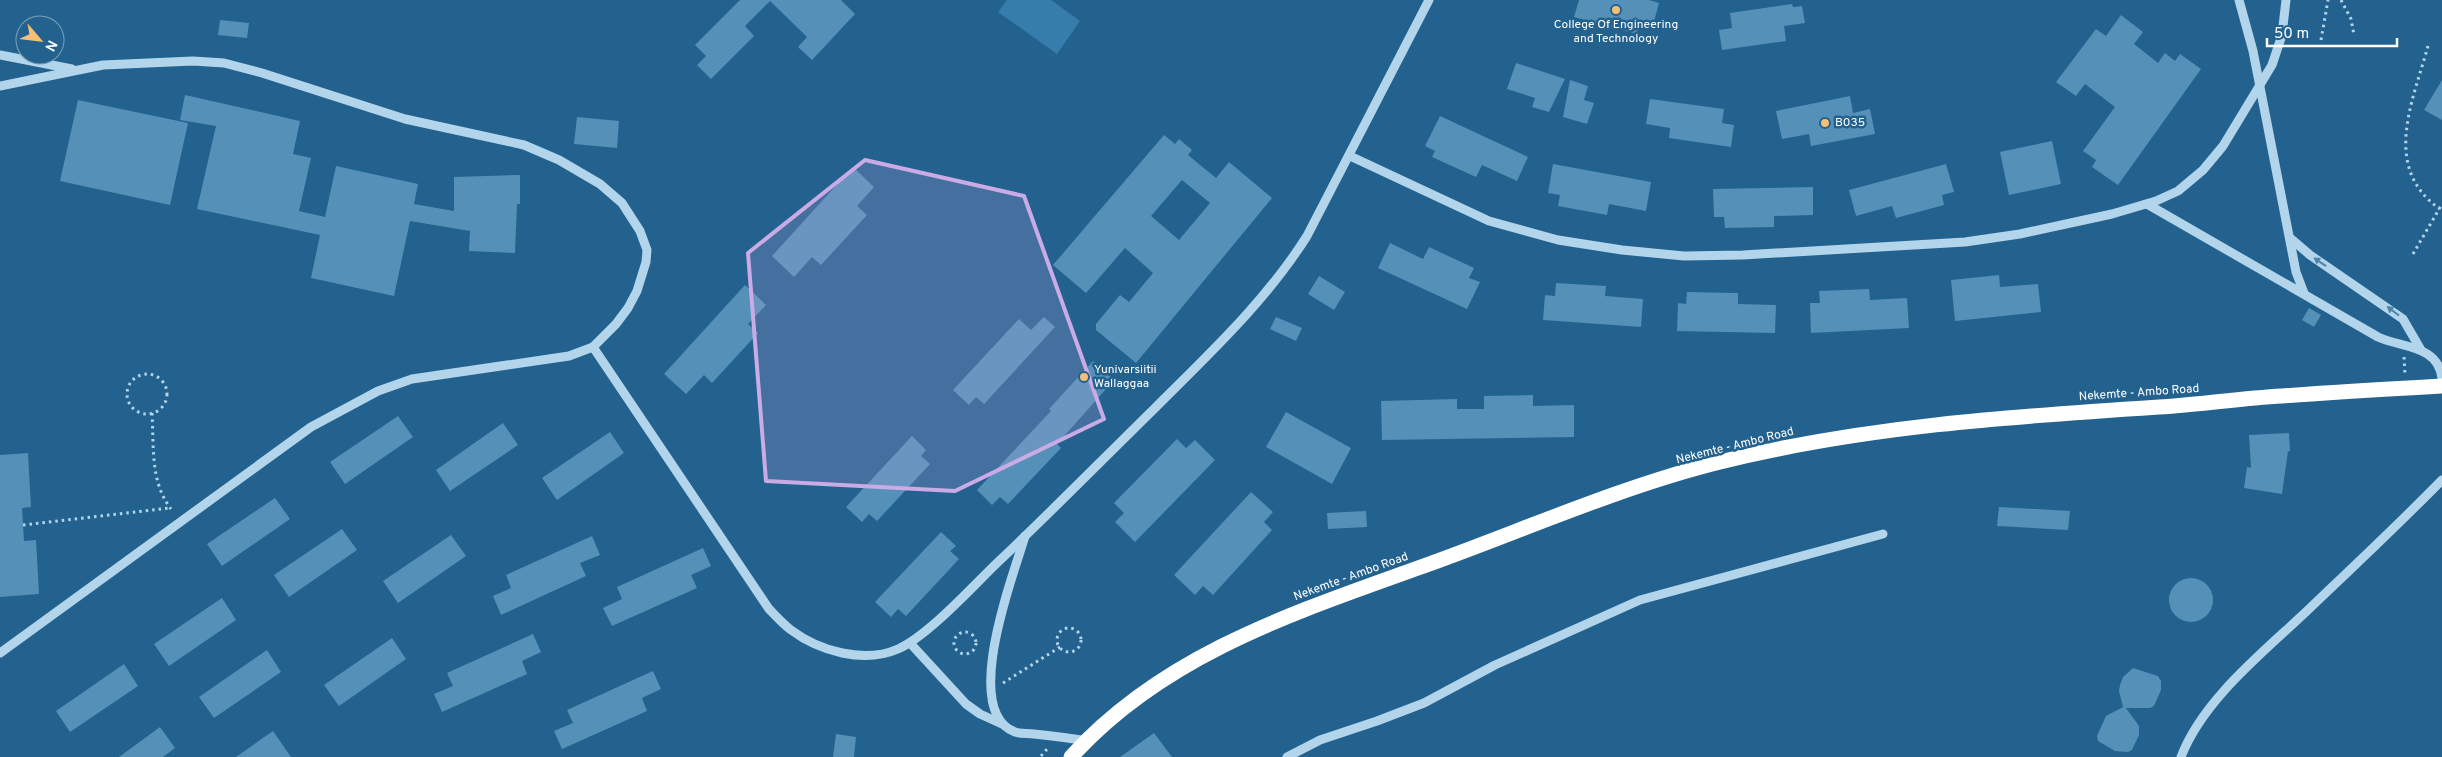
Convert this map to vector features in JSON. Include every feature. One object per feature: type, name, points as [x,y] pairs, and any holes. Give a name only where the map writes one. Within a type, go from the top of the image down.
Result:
[{"type":"highway","name":"Nekemte - Ambo Road","points":[[1072,757],[1105,723],[1159,682],[1206,653],[1232,640],[1329,600],[1650,483],[1717,463],[1836,438],[1918,426],[2280,396],[2442,386]]},
{"type":"street","points":[[593,347],[769,609],[789,629],[821,646],[852,655],[885,653],[910,643],[1026,536],[1208,356],[1289,263],[1307,236],[1350,156],[1429,0]]},
{"type":"street","points":[[2239,0],[2260,86],[2296,272],[2304,293]]},
{"type":"street","points":[[1350,156],[1464,211],[1503,226],[1558,240],[1592,246],[1684,256],[1742,255],[1972,241],[2020,234],[2147,204],[2178,191],[2203,170],[2223,146],[2260,86],[2279,49],[2286,0]]},
{"type":"street","points":[[0,55],[78,70]]},
{"type":"street","points":[[0,86],[103,65],[185,61],[224,64],[262,73],[405,120],[524,145],[579,170],[600,184],[622,203],[640,231],[647,250],[642,277],[628,308],[616,324],[593,347],[569,356],[412,379],[394,384],[311,427],[181,524],[0,653]]},
{"type":"street","points":[[2147,204],[2388,342],[2421,350]]},
{"type":"street","points":[[2290,238],[2310,255],[2403,319],[2421,350],[2438,363],[2442,378]]},
{"type":"street","points":[[2181,757],[2193,732],[2211,708],[2251,663],[2442,480]]},
{"type":"street","points":[[1287,757],[1320,740],[1398,714],[1424,703],[1495,665],[1640,600],[1883,534]]},
{"type":"street","points":[[1005,725],[994,709],[991,691],[994,645],[1026,536]]},
{"type":"street","points":[[910,643],[966,704],[980,714],[1005,725],[1015,732],[1087,741]]},
{"type":"path","points":[[2321,40],[2328,0]]},
{"type":"path","points":[[2342,0],[2351,19],[2354,35]]},
{"type":"path","points":[[2428,46],[2408,122],[2405,147],[2409,170],[2418,191],[2440,209]]},
{"type":"path","points":[[2413,254],[2442,204]]},
{"type":"path","points":[[146,374],[159,378],[166,389],[165,403],[161,408],[152,413],[142,414],[136,411],[128,400],[129,386],[133,380],[146,374]]},
{"type":"path","points":[[152,413],[156,476],[162,497],[181,524]]},
{"type":"path","points":[[23,525],[170,508]]},
{"type":"path","points":[[1069,628],[1079,632],[1081,643],[1075,651],[1070,653],[1060,647],[1058,638],[1064,630],[1069,628]]},
{"type":"path","points":[[960,633],[970,633],[976,640],[976,646],[970,653],[960,653],[954,646],[956,636],[960,633]]},
{"type":"path","points":[[991,691],[1060,647]]},
{"type":"highlighted area","points":[[865,160],[1024,196],[1104,419],[955,491],[766,481],[748,253]]},
{"type":"shaded area","points":[[1007,0],[1051,0],[1080,21],[1057,54],[998,12]]},
{"type":"building","points":[[740,0],[841,0],[855,14],[812,60],[798,47],[807,37],[770,1],[745,26],[754,36],[711,79],[697,65],[706,56],[695,45]]},
{"type":"building","name":"College Of Engineering and Technology","points":[[1579,0],[1649,0],[1659,3],[1653,25],[1641,22],[1637,34],[1574,17]]},
{"type":"building","points":[[1792,4],[1793,7],[1802,6],[1805,23],[1784,26],[1786,41],[1722,50],[1719,30],[1732,28],[1730,13]]},
{"type":"building","points":[[2121,15],[2143,32],[2134,44],[2158,63],[2165,53],[2175,61],[2180,54],[2201,69],[2118,185],[2092,167],[2096,160],[2083,151],[2115,107],[2085,84],[2076,96],[2056,82],[2096,29],[2106,36]]},
{"type":"building","points":[[220,20],[249,23],[247,38],[218,35]]},
{"type":"building","points":[[1516,63],[1565,79],[1549,112],[1532,107],[1535,98],[1507,89]]},
{"type":"building","points":[[1570,80],[1588,86],[1584,100],[1594,103],[1587,124],[1563,117]]},
{"type":"building","points":[[2442,80],[2442,120],[2424,110]]},
{"type":"building","points":[[185,95],[300,121],[293,154],[311,158],[299,211],[325,217],[336,166],[418,184],[414,204],[454,211],[454,177],[520,175],[520,204],[517,204],[515,253],[469,251],[470,231],[410,221],[394,296],[311,278],[320,235],[197,209],[216,126],[180,120]]},
{"type":"building","name":"B035","points":[[1850,96],[1853,113],[1870,109],[1875,134],[1811,146],[1809,134],[1782,139],[1776,111]]},
{"type":"building","points":[[1650,99],[1724,109],[1722,123],[1734,125],[1731,147],[1669,138],[1670,128],[1646,124]]},
{"type":"building","points":[[78,100],[188,123],[170,205],[60,181]]},
{"type":"building","points":[[1440,116],[1528,157],[1517,181],[1482,165],[1476,177],[1432,157],[1435,151],[1425,146]]},
{"type":"building","points":[[577,117],[619,121],[617,148],[574,144]]},
{"type":"building","points":[[1164,135],[1175,144],[1179,139],[1192,150],[1188,155],[1216,178],[1229,162],[1272,198],[1136,363],[1096,330],[1096,324],[1120,295],[1129,302],[1153,273],[1125,248],[1086,293],[1053,265]],"holes":[[[1182,180],[1210,203],[1179,240],[1151,216]]]},
{"type":"building","points":[[2052,141],[2061,184],[2009,195],[2000,152]]},
{"type":"building","points":[[1553,164],[1651,182],[1646,211],[1609,204],[1607,215],[1558,206],[1560,195],[1548,193]]},
{"type":"building","points":[[1946,164],[1954,192],[1942,195],[1944,205],[1896,218],[1892,206],[1856,216],[1849,190]]},
{"type":"building","points":[[853,167],[874,187],[857,206],[867,215],[821,265],[812,257],[794,277],[772,256]]},
{"type":"building","points":[[1813,187],[1813,215],[1774,216],[1774,227],[1725,228],[1724,217],[1714,217],[1713,189]]},
{"type":"building","points":[[1390,243],[1423,259],[1429,247],[1474,268],[1469,278],[1480,282],[1467,309],[1378,268]]},
{"type":"building","points":[[1999,275],[2000,287],[2038,284],[2041,312],[1955,321],[1951,280]]},
{"type":"building","points":[[1319,276],[1345,292],[1334,310],[1308,294]]},
{"type":"building","points":[[1556,283],[1606,286],[1605,296],[1643,299],[1641,327],[1543,320],[1545,295],[1555,296]]},
{"type":"building","points":[[745,285],[766,305],[748,324],[758,333],[712,383],[704,375],[686,394],[664,374]]},
{"type":"building","points":[[1869,289],[1870,300],[1907,298],[1909,328],[1811,333],[1810,303],[1820,303],[1819,291]]},
{"type":"building","points":[[1687,292],[1738,293],[1738,304],[1776,305],[1775,333],[1677,331],[1678,303],[1686,304]]},
{"type":"building","points":[[2309,308],[2321,315],[2314,327],[2302,320]]},
{"type":"building","points":[[1044,317],[1055,327],[984,404],[976,397],[969,405],[953,390],[1019,319],[1031,330]]},
{"type":"building","points":[[1276,317],[1302,328],[1296,341],[1270,329]]},
{"type":"building","points":[[1093,361],[1114,380],[1057,444],[1061,448],[1008,504],[1000,497],[992,505],[977,490],[1051,411],[1049,409]]},
{"type":"building","points":[[1533,395],[1533,406],[1574,405],[1574,437],[1382,440],[1381,401],[1457,399],[1457,409],[1484,409],[1484,396]]},
{"type":"building","points":[[1286,412],[1351,448],[1332,484],[1266,447]]},
{"type":"building","points":[[398,416],[413,437],[345,484],[330,462]]},
{"type":"building","points":[[503,423],[518,445],[450,491],[436,470]]},
{"type":"building","points":[[610,432],[624,453],[557,500],[542,478]]},
{"type":"building","points":[[2289,433],[2290,452],[2288,451],[2282,494],[2244,488],[2247,467],[2251,468],[2249,435]]},
{"type":"building","points":[[912,436],[926,450],[921,456],[930,464],[877,521],[869,514],[862,522],[846,507]]},
{"type":"building","points":[[1177,439],[1186,448],[1195,440],[1215,460],[1135,542],[1115,522],[1124,513],[1114,503]]},
{"type":"building","points":[[28,453],[31,507],[22,508],[24,541],[36,540],[39,594],[0,597],[0,455]]},
{"type":"building","points":[[1251,492],[1273,512],[1264,522],[1272,530],[1213,595],[1203,586],[1195,595],[1174,575]]},
{"type":"building","points":[[275,498],[290,519],[222,566],[207,544]]},
{"type":"building","points":[[1999,507],[2070,511],[2068,530],[1997,526]]},
{"type":"building","points":[[1366,511],[1367,527],[1328,529],[1327,513]]},
{"type":"building","points":[[342,529],[357,550],[289,597],[274,575]]},
{"type":"building","points":[[941,532],[956,546],[950,551],[959,559],[906,616],[898,609],[891,617],[875,602]]},
{"type":"building","points":[[451,535],[466,556],[398,603],[383,581]]},
{"type":"building","points":[[592,536],[600,555],[580,563],[586,576],[501,615],[493,596],[511,588],[506,575]]},
{"type":"building","points":[[703,548],[711,566],[691,575],[697,588],[612,626],[603,608],[622,599],[617,587]]},
{"type":"building","points":[[2195,578],[2207,584],[2212,591],[2212,609],[2207,616],[2200,621],[2187,622],[2179,619],[2172,612],[2169,596],[2172,588],[2179,581]]},
{"type":"building","points":[[222,598],[236,620],[169,666],[154,644]]},
{"type":"building","points":[[533,634],[541,652],[522,661],[527,674],[442,712],[434,694],[453,686],[447,673]]},
{"type":"building","points":[[392,638],[406,659],[339,706],[324,685]]},
{"type":"building","points":[[267,650],[281,672],[214,718],[199,697]]},
{"type":"building","points":[[124,664],[138,686],[70,732],[56,711]]},
{"type":"building","points":[[2133,668],[2158,676],[2161,681],[2161,690],[2154,706],[2150,708],[2126,708],[2139,726],[2139,735],[2132,750],[2128,752],[2115,751],[2098,741],[2097,736],[2106,716],[2123,707],[2119,691],[2120,685],[2123,677]]},
{"type":"building","points":[[653,671],[661,689],[642,698],[647,711],[562,749],[554,731],[573,723],[567,710]]},
{"type":"building","points":[[160,727],[175,748],[163,757],[119,757]]},
{"type":"building","points":[[273,731],[291,757],[236,757]]},
{"type":"building","points":[[1154,733],[1172,757],[1120,757]]},
{"type":"building","points":[[836,734],[856,737],[854,757],[833,757]]},
{"type":"place","name":"College Of Engineering and Technology","points":[[1616,10]]},
{"type":"place","name":"B035","points":[[1825,123]]},
{"type":"place","name":"Yunivarsiitii Wallaggaa","points":[[1084,377]]}]
